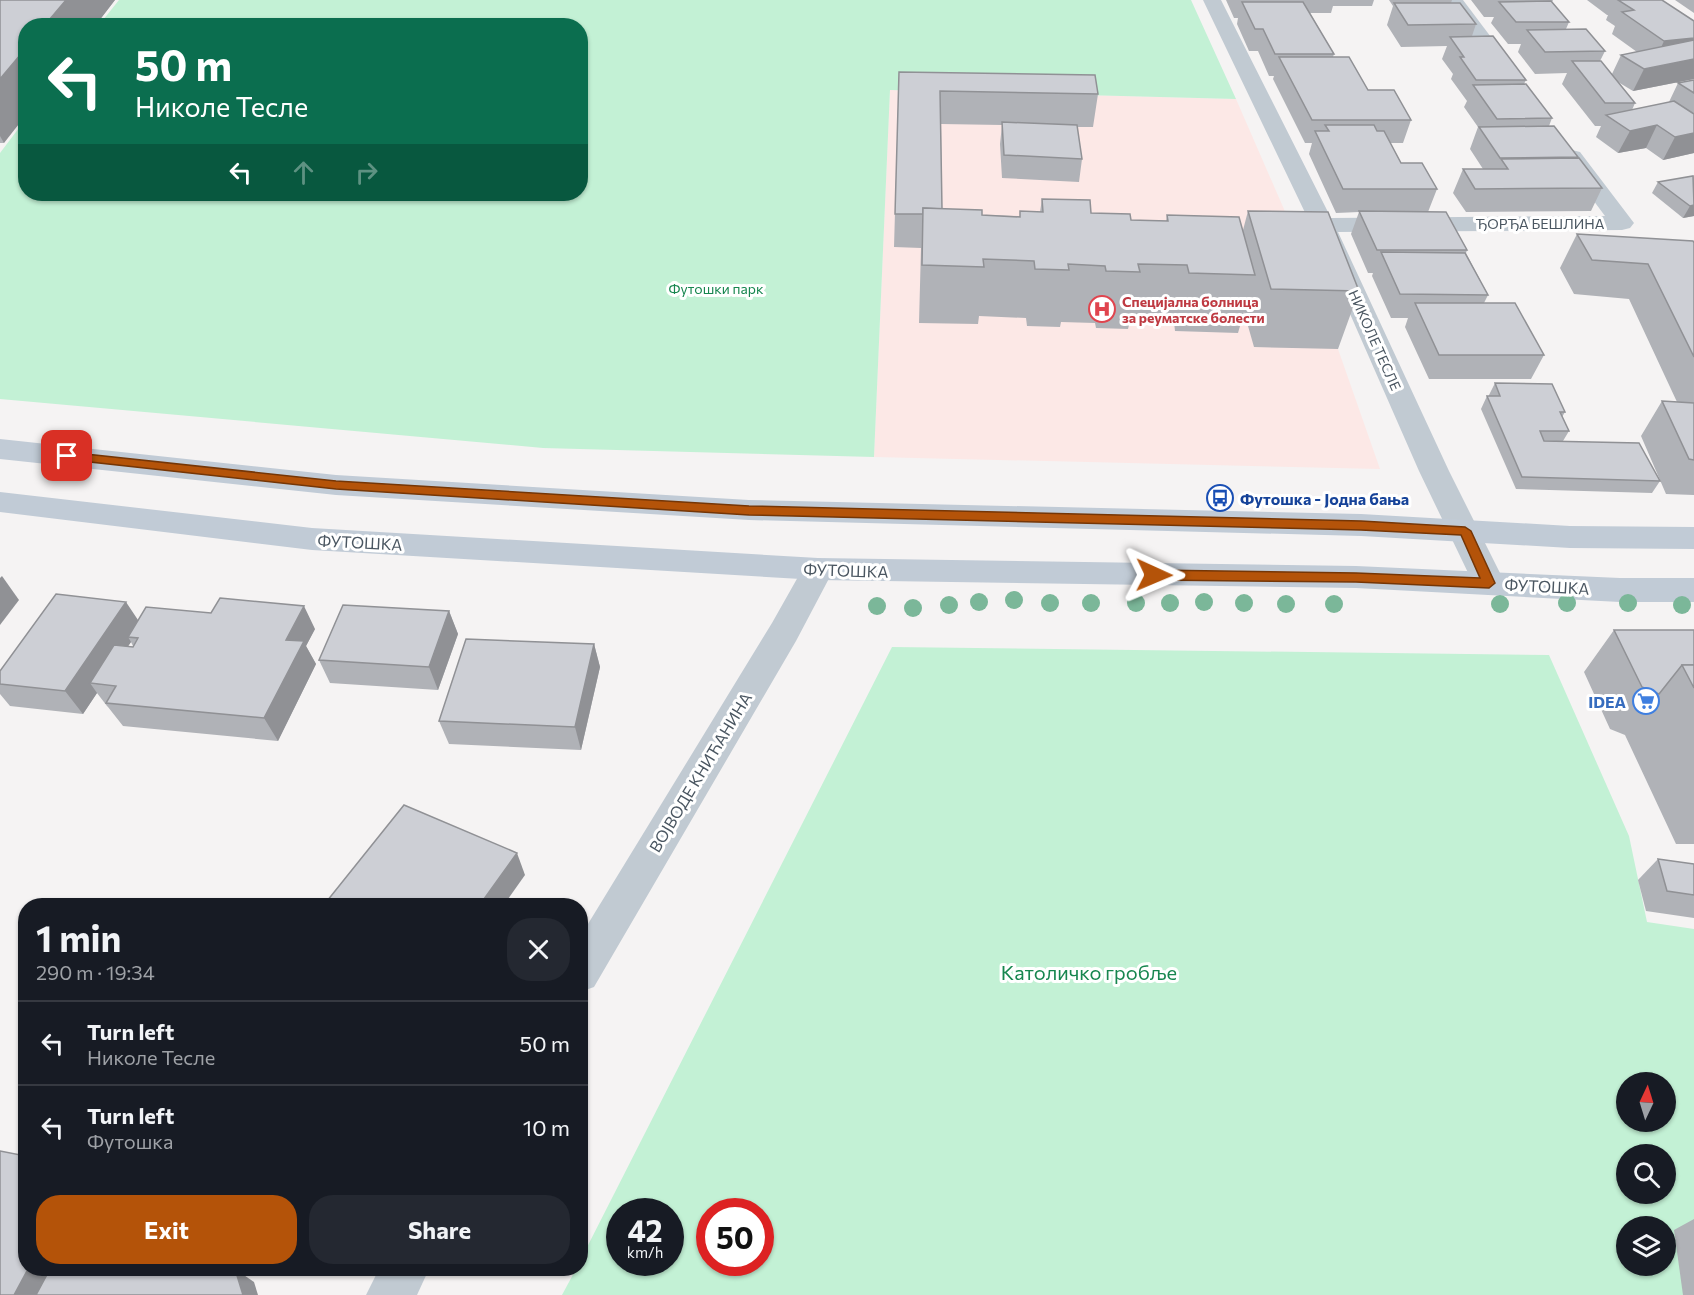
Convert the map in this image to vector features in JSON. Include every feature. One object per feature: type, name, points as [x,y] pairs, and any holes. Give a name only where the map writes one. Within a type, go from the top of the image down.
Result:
[{"type":"main road","points":[[0,449],[336,485],[749,510],[1361,525],[1570,537],[1694,538]]},
{"type":"main road","name":"ФУТОШКА","points":[[0,502],[312,539],[818,569],[1356,578],[1620,590],[1694,590]]},
{"type":"street","name":"НИКОЛЕ ТЕСЛЕ","points":[[1212,0],[1323,225],[1434,471],[1489,583]]},
{"type":"street","points":[[1453,0],[1524,93]]},
{"type":"street","name":"ЂОРЂА БЕШЛИНА","points":[[1323,225],[1622,223],[1559,139]]},
{"type":"street","name":"ВОЈВОДЕ КНИЋАНИНА","points":[[588,961],[778,642],[818,569]]},
{"type":"street","points":[[390,1295],[402,1276]]},
{"type":"shaded area","name":"Специјална болница за реуматске болести","points":[[890,90],[1236,99],[1310,269],[1380,469],[874,457]]},
{"type":"green space","name":"Футошки парк","points":[[119,0],[1191,0],[1236,99],[890,90],[874,457],[543,448],[0,399],[0,153],[18,129],[18,201],[588,201],[588,18],[105,18]]},
{"type":"green space","name":"Католичко гробље","points":[[892,647],[1549,655],[1629,836],[1647,922],[1694,929],[1694,1295],[562,1295],[572,1276],[588,1276],[588,1245],[606,1210],[606,1276],[684,1276],[684,1198],[612,1198]]},
{"type":"building","points":[[0,0],[66,0],[51,18],[18,18],[18,58],[0,79]]},
{"type":"building","points":[[1618,0],[1662,0],[1694,21],[1694,38],[1664,41],[1622,12],[1634,10]]},
{"type":"building","points":[[1551,1],[1569,22],[1516,22],[1499,2]]},
{"type":"building","points":[[1242,2],[1303,2],[1334,54],[1275,54],[1263,29],[1255,29]]},
{"type":"building","points":[[1394,3],[1460,3],[1476,24],[1408,25]]},
{"type":"building","points":[[1586,29],[1605,51],[1545,52],[1527,30]]},
{"type":"building","points":[[1493,36],[1526,80],[1476,80],[1450,37]]},
{"type":"building","points":[[1694,40],[1694,59],[1644,69],[1621,55]]},
{"type":"building","points":[[1279,57],[1349,57],[1368,90],[1394,90],[1411,120],[1312,120]]},
{"type":"building","points":[[1572,61],[1601,61],[1635,103],[1605,103]]},
{"type":"building","points":[[899,72],[1095,75],[1098,94],[940,91],[942,209],[923,208],[923,214],[895,214]]},
{"type":"building","points":[[1694,80],[1694,93],[1678,83]]},
{"type":"building","points":[[1526,84],[1552,118],[1497,119],[1473,85]]},
{"type":"building","points":[[1674,101],[1694,114],[1694,133],[1675,137],[1657,125],[1630,131],[1606,115]]},
{"type":"building","points":[[1002,122],[1077,125],[1082,159],[1004,155]]},
{"type":"building","points":[[1325,125],[1374,125],[1377,131],[1384,131],[1401,163],[1422,163],[1437,189],[1343,189],[1315,131],[1329,131]]},
{"type":"building","points":[[1554,126],[1578,157],[1500,158],[1479,127]]},
{"type":"building","points":[[1579,158],[1602,188],[1475,189],[1463,169],[1508,169],[1501,159]]},
{"type":"building","points":[[1693,176],[1694,205],[1690,206],[1658,182]]},
{"type":"building","points":[[1042,199],[1090,200],[1091,213],[1130,214],[1131,220],[1168,221],[1167,215],[1239,217],[1255,275],[1189,273],[1187,265],[1138,264],[1140,272],[1106,271],[1105,266],[1068,264],[1069,270],[1035,269],[1034,261],[983,259],[984,267],[922,265],[923,208],[982,210],[982,215],[1020,217],[1020,211],[1043,212]]},
{"type":"building","points":[[1248,211],[1328,212],[1359,291],[1271,289]]},
{"type":"building","points":[[1359,211],[1446,212],[1467,250],[1377,250]]},
{"type":"building","points":[[1577,234],[1693,241],[1694,357],[1648,264],[1592,260]]},
{"type":"building","points":[[1381,252],[1465,253],[1488,295],[1400,294]]},
{"type":"building","points":[[1415,303],[1515,303],[1544,355],[1439,355]]},
{"type":"building","points":[[1495,383],[1552,384],[1565,412],[1560,412],[1569,431],[1540,431],[1544,441],[1639,443],[1660,481],[1522,477],[1487,396],[1500,396]]},
{"type":"building","points":[[1662,401],[1694,403],[1694,460],[1689,459]]},
{"type":"building","points":[[56,594],[126,602],[65,691],[0,684],[0,671]]},
{"type":"building","points":[[220,598],[304,606],[286,640],[304,641],[264,718],[106,703],[116,686],[90,683],[114,645],[133,647],[138,638],[128,637],[146,607],[211,613]]},
{"type":"building","points":[[343,605],[449,611],[429,667],[319,660]]},
{"type":"building","points":[[1614,630],[1694,630],[1694,665],[1682,665],[1659,694],[1642,687]]},
{"type":"building","points":[[466,639],[594,644],[575,727],[439,721]]},
{"type":"building","points":[[1682,665],[1694,665],[1694,688]]},
{"type":"building","points":[[404,805],[517,853],[485,898],[329,898]]},
{"type":"building","points":[[1658,859],[1694,864],[1694,895],[1667,891]]},
{"type":"building","points":[[0,1151],[18,1154],[18,1276],[24,1276],[14,1295],[0,1295]]},
{"type":"building","points":[[46,1276],[237,1276],[243,1295],[36,1295]]},
{"type":"place","name":"Специјална болница за реуматске болести","points":[[1102,309]]},
{"type":"place","name":"Футошка - Јодна бања","points":[[1220,498]]},
{"type":"place","name":"IDEA","points":[[1646,701]]},
{"type":"route","points":[[67,456],[336,485],[749,510],[1361,525],[1465,531],[1489,583],[1356,578],[1154,575]]}]
